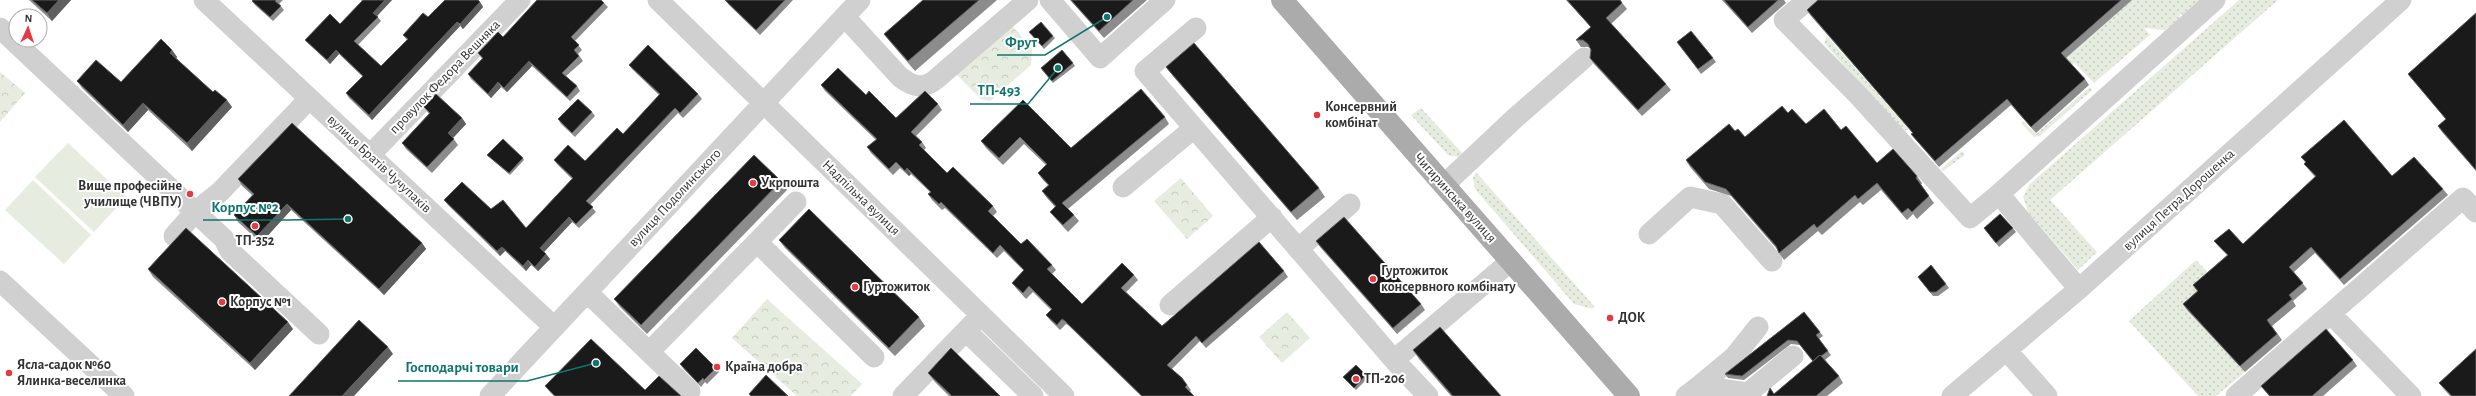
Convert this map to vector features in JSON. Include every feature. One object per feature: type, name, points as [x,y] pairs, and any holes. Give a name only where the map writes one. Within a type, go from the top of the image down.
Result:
[{"type":"main road","name":"Чигиринська вулиця","points":[[1282,0],[1629,396]]},
{"type":"street","name":"провулок Федора Вешняка","points":[[370,155],[520,0]]},
{"type":"street","name":"Надпільна вулиця","points":[[658,0],[1064,396]]},
{"type":"street","name":"вулиця Подолинського","points":[[499,393],[554,326],[860,0]]},
{"type":"street","points":[[845,17],[900,77],[911,85],[922,87],[935,80],[1028,0]]},
{"type":"street","points":[[1050,0],[1100,58],[1165,0]]},
{"type":"street","points":[[1808,0],[1784,20],[1857,94],[1970,218],[1999,194],[2215,0]]},
{"type":"street","name":"вулиця Петра Дорошенка","points":[[1952,396],[2079,289],[2195,176],[2401,0]]},
{"type":"street","name":"вулиця Братів Чучупаків","points":[[216,4],[309,99],[529,305],[554,326]]},
{"type":"street","points":[[0,28],[224,239],[230,251],[319,334]]},
{"type":"street","points":[[1196,28],[1145,71],[1394,360],[1428,396]]},
{"type":"street","points":[[1444,185],[1514,119],[1584,58]]},
{"type":"street","points":[[174,236],[195,212],[220,192],[309,99]]},
{"type":"street","points":[[1123,187],[1194,128]]},
{"type":"street","points":[[1999,194],[2079,289]]},
{"type":"street","points":[[1649,234],[1690,197],[1722,204],[1772,261]]},
{"type":"street","points":[[2238,395],[2463,198],[2476,212]]},
{"type":"street","points":[[649,352],[796,202]]},
{"type":"street","points":[[1299,248],[1350,204]]},
{"type":"street","points":[[1170,305],[1272,217]]},
{"type":"street","points":[[757,242],[874,357]]},
{"type":"street","points":[[1394,360],[1511,261]]},
{"type":"street","points":[[0,281],[124,396]]},
{"type":"street","points":[[587,292],[690,391]]},
{"type":"street","points":[[2331,314],[2411,396]]},
{"type":"street","points":[[911,393],[981,315]]},
{"type":"street","points":[[1692,391],[1734,357],[1758,327]]},
{"type":"street","points":[[966,330],[1033,396]]},
{"type":"street","points":[[2007,351],[2047,396]]},
{"type":"street","points":[[1692,391],[1749,395],[1793,356]]},
{"type":"green space","points":[[2132,0],[2200,0],[2184,15],[2180,14],[2179,19],[2165,30],[2144,28],[2150,35],[2094,83],[2075,63],[2071,66],[2065,59]]},
{"type":"green space","points":[[2239,0],[2278,0],[2050,200],[2097,252],[2078,270],[2028,212],[2023,197],[2029,185]]},
{"type":"green space","points":[[1010,23],[1032,49],[1031,65],[990,101],[981,99],[954,72]]},
{"type":"green space","points":[[1827,36],[1909,129],[1904,131],[1900,129],[1824,43]]},
{"type":"green space","points":[[0,72],[25,93],[0,122]]},
{"type":"green space","points":[[2090,87],[2092,90],[2040,136],[2034,137],[2021,123],[2023,121],[2036,134]]},
{"type":"green space","points":[[1421,108],[1464,155],[1462,158],[1448,155],[1411,115]]},
{"type":"green space","points":[[68,143],[126,197],[94,232],[35,177]]},
{"type":"green space","points":[[1962,151],[1965,155],[1943,171],[1941,169]]},
{"type":"green space","points":[[1476,172],[1594,306],[1593,309],[1574,304],[1475,189],[1473,178]]},
{"type":"green space","points":[[1181,178],[1213,216],[1187,239],[1154,201]]},
{"type":"green space","points":[[33,180],[91,235],[64,264],[5,210]]},
{"type":"green space","points":[[2196,260],[2213,278],[2187,310],[2245,372],[2216,396],[2198,396],[2129,321]]},
{"type":"green space","points":[[767,299],[862,384],[851,396],[797,396],[732,338]]},
{"type":"green space","points":[[1287,312],[1310,338],[1282,363],[1259,337]]},
{"type":"building","points":[[32,0],[59,0],[48,12],[48,8],[41,8]]},
{"type":"building","points":[[276,0],[275,1],[281,6],[270,17],[252,1]]},
{"type":"building","points":[[363,0],[385,0],[373,13],[378,17],[354,41],[381,66],[408,39],[403,35],[423,13],[428,17],[445,0],[478,0],[480,2],[460,24],[457,22],[369,115],[346,93],[363,76],[336,50],[327,60],[305,40],[330,14],[340,24]]},
{"type":"building","points":[[537,0],[601,0],[604,3],[571,37],[579,45],[574,50],[579,56],[562,73],[577,86],[567,97],[529,61],[504,88],[498,82],[488,94],[468,74],[483,58],[478,53],[498,32],[503,37]]},
{"type":"building","points":[[725,0],[785,0],[756,30]]},
{"type":"building","points":[[923,0],[979,0],[908,61],[884,34]]},
{"type":"building","points":[[1071,0],[1133,0],[1099,31]]},
{"type":"building","points":[[1567,0],[1620,0],[1622,3],[1606,18],[1666,84],[1638,110],[1590,58],[1591,50],[1588,44],[1583,40],[1576,40],[1591,27]]},
{"type":"building","points":[[1724,0],[1778,0],[1748,27]]},
{"type":"building","points":[[1818,0],[2121,0],[2061,53],[2085,79],[2031,127],[2007,99],[1935,161],[1911,134],[1913,133],[1807,10]]},
{"type":"building","points":[[2476,13],[2476,170],[2438,126],[2446,119],[2408,74]]},
{"type":"building","points":[[1041,22],[1053,36],[1042,46],[1029,32]]},
{"type":"building","points":[[1691,31],[1713,58],[1698,69],[1677,42]]},
{"type":"building","points":[[161,39],[172,50],[170,53],[213,92],[215,90],[227,100],[187,143],[143,103],[123,125],[77,81],[96,60],[121,82]]},
{"type":"building","points":[[1194,43],[1319,188],[1291,212],[1166,67]]},
{"type":"building","points":[[648,45],[698,94],[680,113],[675,108],[586,201],[593,207],[576,224],[569,217],[540,248],[546,254],[535,267],[528,260],[523,266],[502,247],[497,251],[444,200],[462,182],[491,209],[503,200],[526,228],[573,178],[554,160],[568,145],[585,161],[617,128],[623,134],[660,94],[629,65]]},
{"type":"building","points":[[1062,50],[1073,63],[1052,81],[1041,68]]},
{"type":"building","points":[[838,68],[866,95],[869,91],[896,118],[925,91],[938,104],[911,132],[922,142],[919,145],[947,173],[953,167],[993,206],[988,211],[1021,244],[1027,239],[1052,265],[1047,269],[1082,304],[1122,263],[1134,275],[1121,288],[1162,326],[1259,242],[1284,271],[1202,343],[1196,336],[1167,365],[1182,378],[1187,385],[1185,387],[1194,396],[1142,396],[1065,321],[1062,319],[1057,325],[1046,315],[1052,309],[1029,286],[1023,293],[1012,283],[1024,270],[1000,245],[993,253],[941,202],[939,204],[928,194],[931,192],[907,168],[905,171],[896,162],[889,169],[867,147],[877,139],[821,85]]},
{"type":"building","points":[[1141,89],[1165,117],[1062,203],[1074,215],[1063,225],[1050,212],[1056,206],[1042,191],[1049,185],[1038,173],[1047,164],[1020,137],[999,158],[981,141],[1023,100],[1071,148]]},
{"type":"building","points":[[436,94],[462,118],[448,133],[454,139],[427,167],[402,143],[430,113],[424,107]]},
{"type":"building","points":[[578,99],[592,112],[572,133],[558,119]]},
{"type":"building","points":[[1782,106],[1788,113],[1792,109],[1806,124],[1824,109],[1841,130],[1846,126],[1877,163],[1893,149],[1917,176],[1916,178],[1929,196],[1912,212],[1908,208],[1902,213],[1877,183],[1858,199],[1855,195],[1817,228],[1814,224],[1779,253],[1776,246],[1726,189],[1705,182],[1686,160],[1729,124],[1735,131],[1738,129],[1745,137]]},
{"type":"building","points":[[2344,120],[2392,176],[2414,157],[2443,189],[2340,279],[2311,247],[2289,267],[2303,283],[2289,295],[2292,299],[2267,320],[2277,334],[2240,366],[2183,304],[2198,291],[2193,285],[2228,255],[2214,241],[2229,229],[2243,244],[2316,176],[2304,164],[2306,162],[2301,157]]},
{"type":"building","points":[[292,123],[422,243],[379,289],[287,204],[257,236],[234,215],[254,194],[238,179]]},
{"type":"building","points":[[503,139],[523,158],[509,173],[487,155]]},
{"type":"building","points":[[754,155],[781,181],[641,325],[614,299]]},
{"type":"building","name":"Гуртожиток","points":[[809,209],[919,317],[889,348],[779,240]]},
{"type":"building","points":[[2000,214],[2013,228],[1996,243],[1984,228]]},
{"type":"building","name":"Гуртожиток консервного комбінату","points":[[1344,217],[1421,304],[1393,328],[1316,241]]},
{"type":"building","name":"Корпус №1","points":[[186,228],[288,322],[250,363],[148,269]]},
{"type":"building","points":[[1931,265],[1946,284],[1936,292],[1930,292],[1918,277]]},
{"type":"building","points":[[1804,312],[1820,332],[1816,335],[1828,351],[1813,361],[1797,341],[1788,340],[1742,376],[1725,374]]},
{"type":"building","points":[[359,320],[388,347],[342,396],[289,396]]},
{"type":"building","points":[[1440,327],[1501,396],[1453,396],[1413,350]]},
{"type":"building","points":[[2326,329],[2353,360],[2312,396],[2270,396],[2261,386]]},
{"type":"building","points":[[591,339],[645,390],[659,376],[681,396],[555,396],[545,386]]},
{"type":"building","points":[[696,348],[716,368],[704,380],[703,378],[698,383],[680,364]]},
{"type":"building","points":[[951,348],[1000,396],[952,396],[928,373]]},
{"type":"building","points":[[2476,349],[2476,396],[2452,396],[2439,383]]},
{"type":"building","points":[[1820,355],[1839,376],[1816,396],[1767,396],[1770,388],[1774,394]]},
{"type":"building","name":"ТП-206","points":[[1356,365],[1366,375],[1354,388],[1343,377]]},
{"type":"building","points":[[766,375],[788,396],[751,396],[749,394]]},
{"type":"place","name":"Фрут","points":[[1107,17]]},
{"type":"place","name":"ТП-493","points":[[1058,68]]},
{"type":"place","name":"Консервний комбінат","points":[[1317,115]]},
{"type":"place","name":"Укрпошта","points":[[753,183]]},
{"type":"place","name":"Вище професійне училище (ЧВПУ)","points":[[190,194]]},
{"type":"place","name":"Корпус №2","points":[[348,219]]},
{"type":"place","name":"ТП-352","points":[[255,226]]},
{"type":"place","name":"Гуртожиток консервного комбінату","points":[[1373,279]]},
{"type":"place","name":"Гуртожиток","points":[[855,287]]},
{"type":"place","name":"Корпус №1","points":[[222,302]]},
{"type":"place","name":"ДОК","points":[[1610,318]]},
{"type":"place","name":"Господарчі товари","points":[[596,363]]},
{"type":"place","name":"Країна добра","points":[[717,367]]},
{"type":"place","name":"Ясла-садок №60 Ялинка-веселинка","points":[[9,373]]},
{"type":"place","name":"ТП-206","points":[[1356,379]]}]
